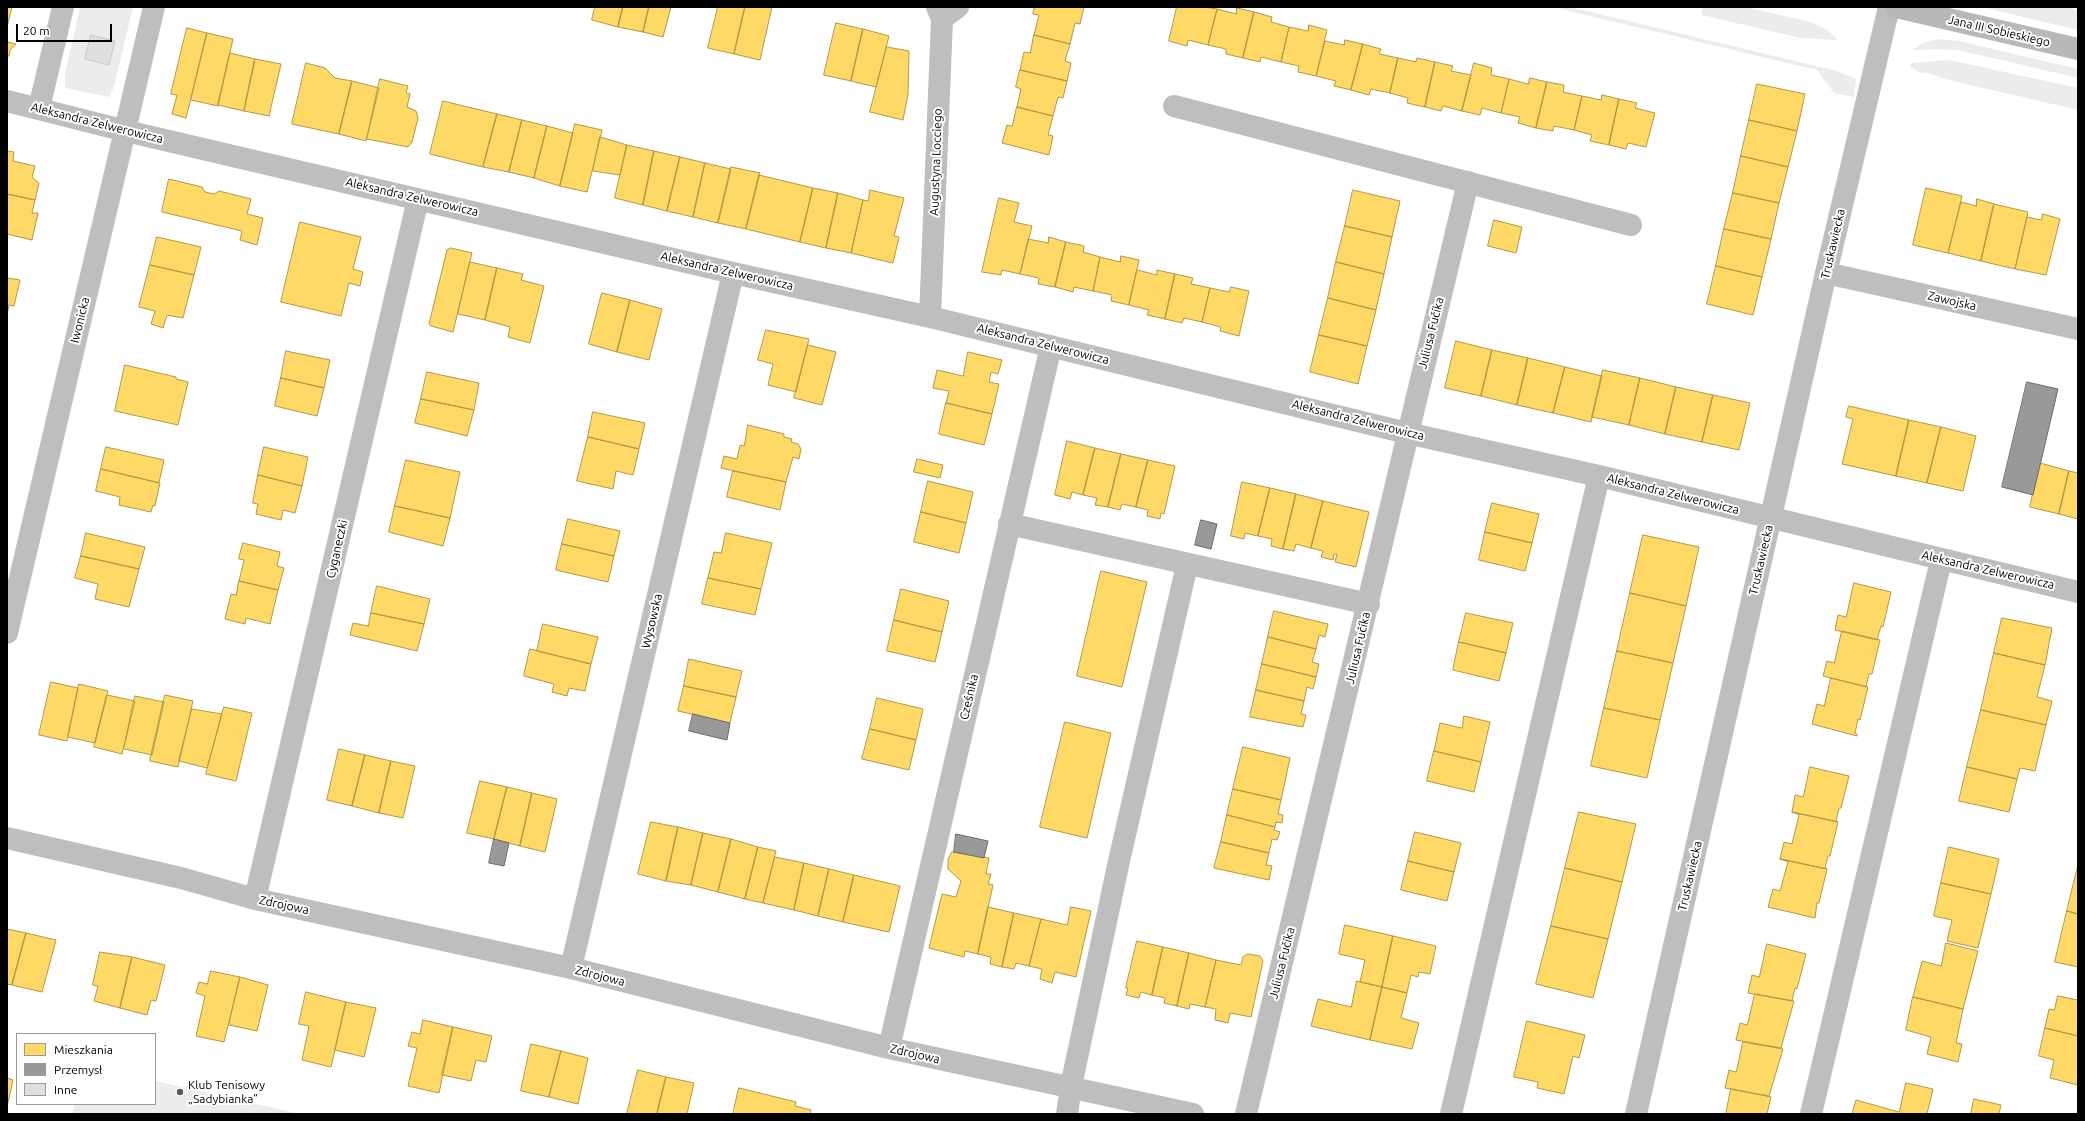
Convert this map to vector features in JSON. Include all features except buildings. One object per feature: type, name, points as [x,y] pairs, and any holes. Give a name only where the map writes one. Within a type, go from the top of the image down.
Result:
[{"type":"main road","name":"Jana III Sobieskiego","points":[[1896,7],[2078,49]]},
{"type":"street","points":[[39,108],[63,7]]},
{"type":"street","name":"Iwonicka","points":[[7,633],[154,7]]},
{"type":"street","name":"Truskawiecka","points":[[1636,1114],[1826,274],[1889,7]]},
{"type":"street","name":"Augustyna Locciego","points":[[930,317],[946,11]]},
{"type":"street","name":"Aleksandra Zelwerowicza","points":[[7,101],[733,273],[930,317],[1407,432],[1771,517],[1941,560],[2078,592]]},
{"type":"street","points":[[1174,106],[1632,225]]},
{"type":"street","name":"Juliusa Fučíka","points":[[1246,1114],[1369,604],[1407,432],[1468,182]]},
{"type":"street","name":"Cyganeczki","points":[[255,899],[418,199]]},
{"type":"street","name":"Wysowska","points":[[571,968],[733,273]]},
{"type":"street","name":"Zawojska","points":[[1826,274],[2078,330]]},
{"type":"street","name":"Cześnika","points":[[889,1048],[1051,346]]},
{"type":"street","points":[[1452,1114],[1599,476]]},
{"type":"street","points":[[1009,524],[1187,565],[1369,604]]},
{"type":"street","points":[[1811,1114],[1941,560]]},
{"type":"street","points":[[1067,1114],[1071,1086],[1119,861],[1187,565]]},
{"type":"street","name":"Zdrojowa","points":[[7,838],[181,878],[255,899],[571,968],[889,1048],[1071,1086],[1193,1114]]},
{"type":"shaded area","points":[[80,7],[133,7],[114,87],[109,97],[65,88],[65,74]]},
{"type":"shaded area","points":[[1552,7],[1570,7],[1837,71],[1856,79],[1854,97],[1834,93],[1817,70]]},
{"type":"shaded area","points":[[1703,7],[1746,7],[1810,22],[1826,29],[1838,40],[1801,38],[1701,15]]},
{"type":"shaded area","points":[[1981,7],[2066,7],[2078,10],[2078,30]]},
{"type":"shaded area","points":[[1939,39],[1959,41],[2078,69],[2078,78],[1958,50],[1912,50],[1923,43]]},
{"type":"shaded area","points":[[1950,60],[2078,88],[2078,110],[1953,81],[1924,72],[1923,74],[1910,67],[1911,63]]},
{"type":"shaded area","name":"Klub Tenisowy „Sadybianka”","points":[[156,1081],[300,1114],[72,1114],[75,1105],[156,1105]]},
{"type":"place","name":"Klub Tenisowy „Sadybianka”","points":[[180,1092]]}]
